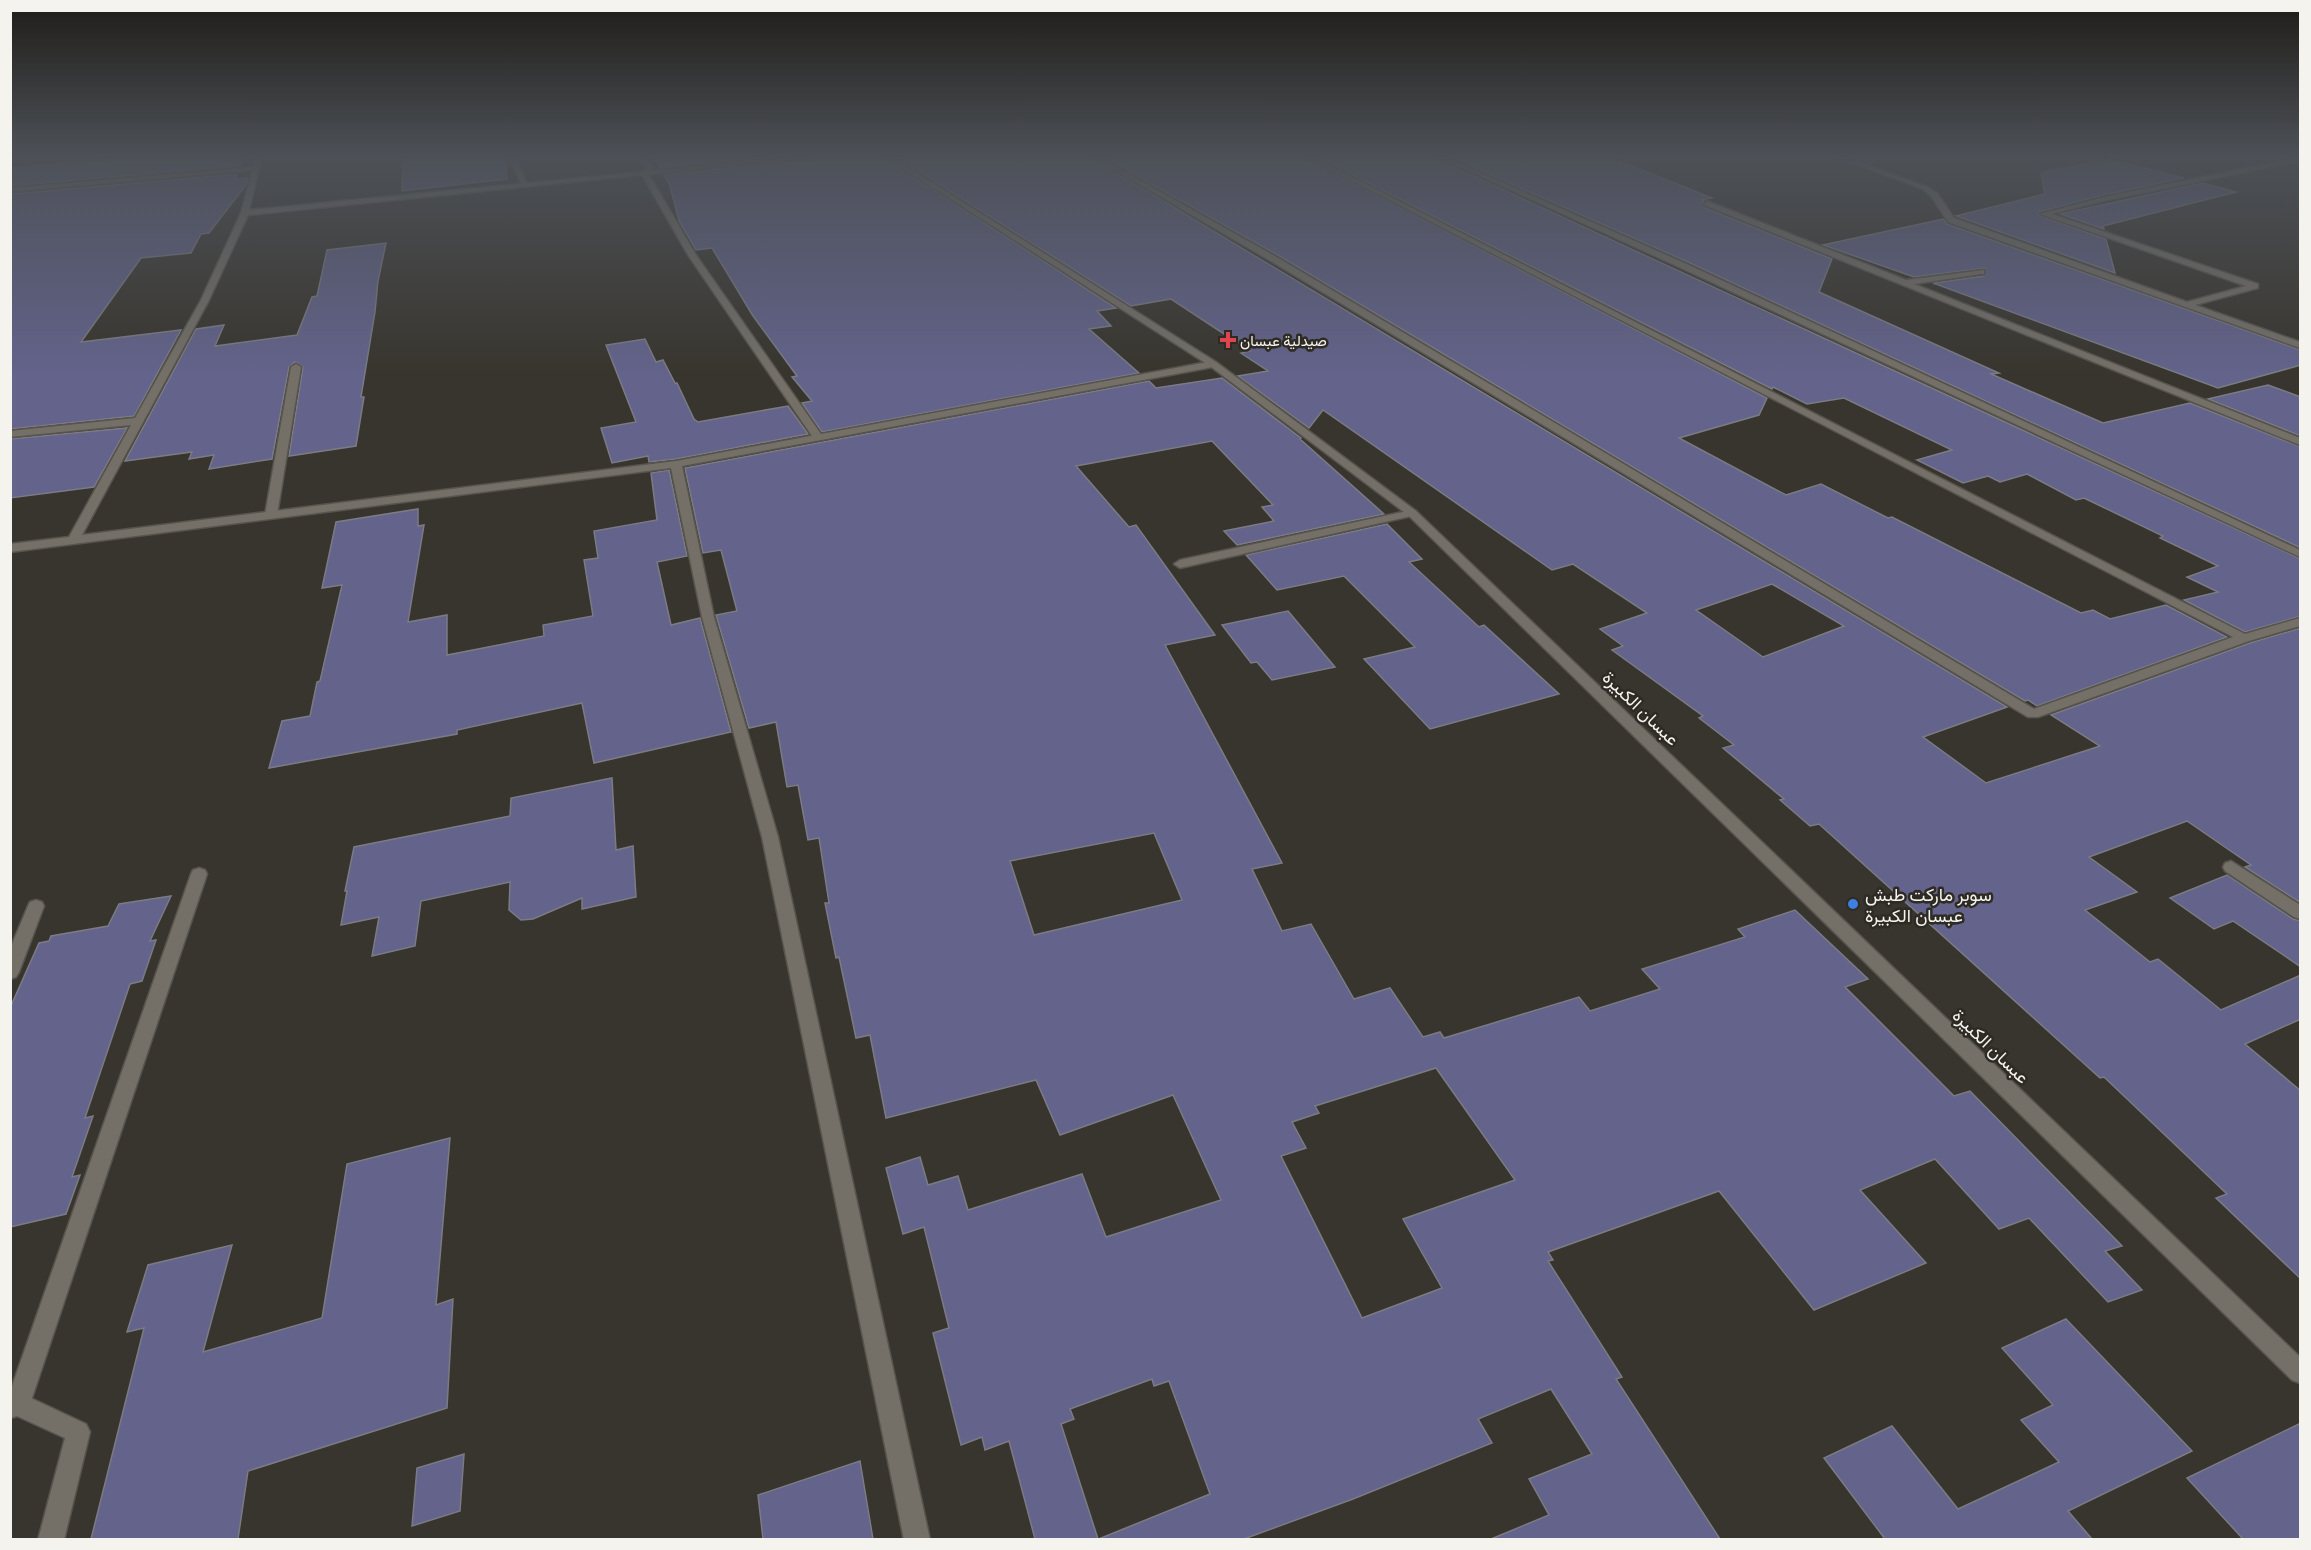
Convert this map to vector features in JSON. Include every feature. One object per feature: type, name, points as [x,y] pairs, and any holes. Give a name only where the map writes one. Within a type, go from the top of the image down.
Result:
[{"type":"street","points":[[73,541],[205,300],[237,229]]},
{"type":"street","points":[[677,229],[692,255],[818,437]]},
{"type":"street","name":"عبسان الكبيرة","points":[[1002,229],[1213,364],[1412,513],[2301,1372]]},
{"type":"street","points":[[1222,229],[2033,714],[2244,639],[2301,622]]},
{"type":"street","points":[[1449,229],[2244,639]]},
{"type":"street","points":[[1602,229],[2301,554]]},
{"type":"street","points":[[1773,229],[2301,442]]},
{"type":"street","points":[[1977,229],[2301,345]]},
{"type":"street","points":[[2089,229],[2255,286],[2188,304]]},
{"type":"street","points":[[1906,283],[1981,272]]},
{"type":"street","points":[[10,548],[676,464],[1213,364]]},
{"type":"street","points":[[271,515],[296,367]]},
{"type":"street","points":[[10,434],[139,421]]},
{"type":"street","points":[[676,464],[708,617],[770,837],[917,1539]]},
{"type":"street","points":[[1180,564],[1412,513]]},
{"type":"street","points":[[2231,867],[2301,913]]},
{"type":"street","points":[[51,1539],[78,1432],[14,1405],[199,874]]},
{"type":"street","points":[[10,972],[36,906]]},
{"type":"building","points":[[10,229],[212,229],[209,233],[201,234],[191,253],[141,258],[81,342],[181,330],[134,416],[10,429]]},
{"type":"building","points":[[684,229],[995,229],[1116,308],[1097,311],[1111,326],[1089,329],[1139,373],[822,432],[802,403],[812,401],[792,377],[797,376],[753,316],[712,248],[696,250]]},
{"type":"building","points":[[1010,229],[1211,229],[2007,707],[1923,737],[1986,783],[2100,746],[2051,715],[2250,643],[2301,628],[2301,903],[2245,867],[2251,865],[2187,821],[2089,857],[2137,892],[2085,910],[2150,962],[2158,959],[2221,1010],[2301,975],[2301,1019],[2245,1044],[2301,1091],[2301,1279],[2216,1198],[2227,1194],[2104,1077],[2100,1078],[1819,824],[1810,826],[1780,800],[1784,799],[1723,748],[1734,745],[1699,718],[1703,716],[1612,650],[1623,646],[1600,629],[1647,613],[1573,564],[1552,570],[1323,410],[1309,428],[1238,376],[1268,371],[1241,353],[1250,351],[1171,299],[1131,306]],"holes":[[[1772,584],[1844,626],[1763,657],[1696,610]]]},
{"type":"building","points":[[1232,229],[1443,229],[1767,398],[1759,415],[1679,438],[1786,495],[1821,484],[1888,518],[1892,517],[2081,613],[2093,610],[2110,619],[2166,605],[2227,637],[2037,706],[2028,700],[2025,701]]},
{"type":"building","points":[[1459,229],[1589,229],[2301,559],[2301,616],[2245,632],[2184,600],[2218,592],[2187,577],[2218,566],[2160,538],[2163,536],[2084,498],[2076,500],[2027,474],[2000,482],[1988,476],[1963,483],[1917,460],[1952,450],[1844,398],[1807,404],[1773,387],[1772,389]]},
{"type":"building","points":[[1614,229],[1758,229],[1832,259],[1819,292],[1999,373],[1991,374],[2103,423],[2190,403],[2301,447],[2301,548]]},
{"type":"building","points":[[1895,229],[1962,229],[2301,350],[2301,365],[2218,388],[1933,283],[1984,276],[1985,268],[1914,277],[1823,245]]},
{"type":"building","points":[[1993,229],[2079,229],[2106,239],[2115,273]]},
{"type":"building","points":[[386,243],[378,281],[356,446],[289,456],[303,367],[295,362],[289,367],[272,459],[209,469],[214,455],[189,459],[192,452],[125,461],[196,329],[224,325],[215,346],[297,335],[312,297],[317,296],[327,250]]},
{"type":"building","points":[[645,339],[656,362],[663,360],[694,419],[698,422],[788,406],[808,434],[676,459],[649,462],[648,456],[612,463],[601,428],[636,422],[606,345]]},
{"type":"building","points":[[1222,378],[1301,438],[1384,514],[1237,545],[1224,531],[1274,521],[1262,507],[1273,505],[1212,441],[1076,466],[1129,527],[1136,525],[1215,635],[1165,645],[1282,863],[1252,869],[1282,931],[1311,924],[1354,999],[1390,988],[1423,1037],[1440,1032],[1444,1038],[1579,997],[1590,1011],[1660,989],[1642,969],[1745,937],[1738,929],[1795,910],[1868,979],[1845,987],[1954,1096],[1970,1091],[2122,1246],[2105,1251],[2142,1290],[2108,1302],[2029,1218],[1999,1229],[1935,1159],[1860,1190],[1926,1263],[1814,1310],[1719,1191],[1548,1252],[1553,1260],[1548,1261],[1622,1377],[1616,1379],[1720,1539],[1491,1539],[1549,1515],[1529,1479],[1592,1454],[1551,1389],[1478,1419],[1492,1443],[1353,1499],[1244,1539],[1102,1539],[1210,1494],[1169,1381],[1154,1386],[1152,1379],[1070,1409],[1074,1419],[1061,1424],[1098,1539],[1035,1539],[1009,1441],[985,1450],[982,1437],[961,1445],[933,1333],[949,1328],[924,1227],[903,1234],[886,1168],[920,1157],[928,1185],[958,1176],[968,1210],[1082,1174],[1106,1237],[1221,1200],[1173,1095],[1060,1135],[1036,1080],[886,1118],[870,1035],[856,1038],[839,957],[836,958],[825,903],[829,903],[819,838],[808,840],[798,785],[787,787],[776,722],[749,728],[716,615],[737,611],[721,550],[703,553],[685,468],[1149,381],[1156,388]],"holes":[[[1154,833],[1182,900],[1034,935],[1010,861]],[[1436,1068],[1515,1180],[1403,1219],[1442,1288],[1362,1318],[1281,1156],[1306,1148],[1292,1122],[1319,1113],[1315,1106]]]},
{"type":"building","points":[[2268,385],[2301,397],[2301,436],[2208,399]]},
{"type":"building","points":[[127,428],[94,487],[10,498],[10,439]]},
{"type":"building","points":[[669,470],[687,556],[657,562],[671,625],[700,618],[731,732],[594,763],[582,703],[457,730],[457,734],[269,768],[282,721],[310,716],[317,682],[320,681],[342,585],[322,588],[336,522],[418,509],[418,526],[424,525],[408,622],[447,615],[447,655],[544,636],[543,625],[593,616],[584,560],[598,558],[594,531],[657,520],[651,473]]},
{"type":"building","points":[[1387,524],[1422,559],[1409,562],[1479,627],[1484,625],[1559,694],[1430,729],[1364,659],[1415,647],[1344,576],[1277,590],[1246,555]]},
{"type":"building","points":[[1288,611],[1335,667],[1272,680],[1257,662],[1251,663],[1222,625]]},
{"type":"building","points":[[612,778],[616,850],[633,846],[636,897],[582,909],[582,898],[533,919],[521,920],[509,910],[510,882],[421,901],[415,946],[372,956],[379,917],[341,925],[354,847],[510,816],[511,798]]},
{"type":"building","points":[[2227,875],[2293,919],[2301,921],[2301,967],[2233,921],[2214,929],[2170,898]]},
{"type":"building","points":[[171,896],[150,941],[156,940],[142,981],[130,984],[85,1118],[93,1116],[72,1177],[80,1175],[66,1214],[10,1227],[10,1008],[39,943],[49,941],[51,936],[108,926],[119,904]]},
{"type":"building","points":[[450,1138],[436,1305],[453,1299],[447,1408],[248,1471],[238,1539],[91,1539],[144,1328],[127,1332],[148,1265],[232,1245],[203,1352],[322,1318],[347,1164]]},
{"type":"building","points":[[2066,1319],[2192,1451],[2068,1511],[2092,1539],[1885,1539],[1824,1458],[1892,1426],[1958,1509],[2059,1462],[2021,1420],[2053,1405],[2002,1348]]},
{"type":"building","points":[[2301,1423],[2301,1539],[2243,1539],[2187,1478]]},
{"type":"building","points":[[464,1454],[460,1511],[412,1526],[417,1468]]},
{"type":"building","points":[[860,1461],[873,1539],[763,1539],[758,1495]]},
{"type":"place","name":"صيدلية عبسان","points":[[1228,340]]},
{"type":"place","name":"سوبر ماركت طبش عبسان الكبيرة","points":[[1853,904]]}]
